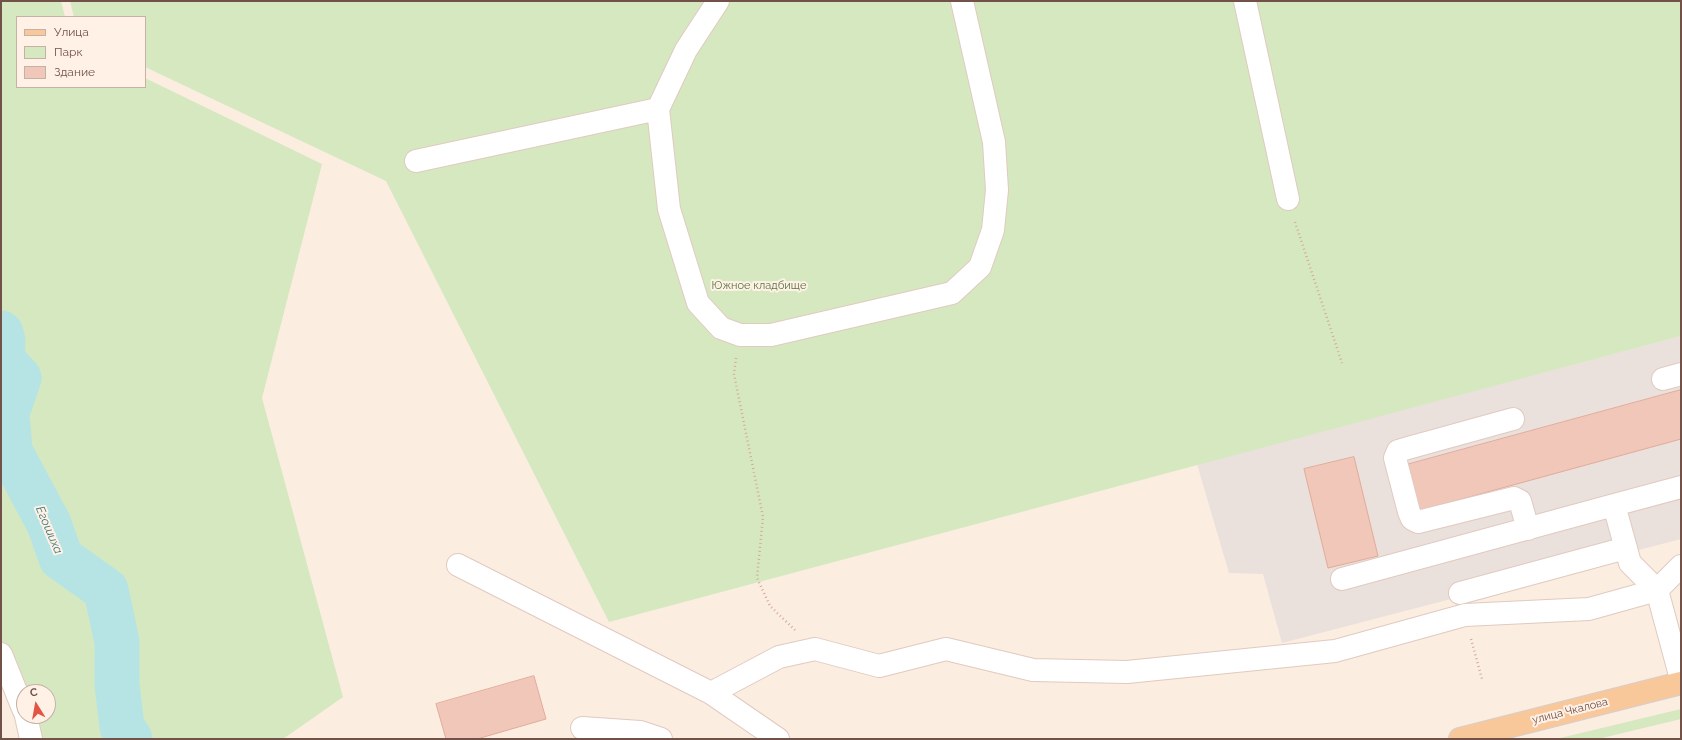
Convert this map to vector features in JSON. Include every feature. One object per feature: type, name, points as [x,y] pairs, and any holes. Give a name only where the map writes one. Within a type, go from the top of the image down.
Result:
[{"type":"main road","name":"улица Чкалова","points":[[1460,739],[1681,683]]},
{"type":"lane","points":[[718,1],[686,50],[658,109],[669,209],[698,303],[721,328],[740,335],[771,335],[952,293],[980,267],[993,230],[997,182],[994,142],[962,1]]},
{"type":"lane","points":[[1245,1],[1288,199]]},
{"type":"lane","points":[[416,161],[658,109]]},
{"type":"lane","points":[[1513,419],[1398,451],[1395,458],[1412,519],[1418,522],[1514,498],[1520,501],[1528,529]]},
{"type":"lane","points":[[1342,579],[1681,487]]},
{"type":"lane","points":[[1614,505],[1630,563],[1657,590],[1681,679]]},
{"type":"lane","points":[[1460,593],[1626,548]]},
{"type":"lane","points":[[458,565],[710,693],[778,739]]},
{"type":"lane","points":[[710,693],[779,657],[815,650],[879,666],[946,649],[1032,670],[1127,672],[1335,651],[1466,615],[1589,609],[1657,590],[1681,566]]},
{"type":"lane","points":[[1,654],[16,692]]},
{"type":"lane","points":[[28,724],[31,739]]},
{"type":"lane","points":[[582,728],[640,732],[661,739]]},
{"type":"path","points":[[1288,199],[1342,363]]},
{"type":"path","points":[[740,335],[734,374],[763,518],[757,578],[770,606],[815,650]]},
{"type":"path","points":[[1478,666],[1482,679]]},
{"type":"shaded area","points":[[1681,336],[1681,539],[1282,643],[1263,574],[1229,573],[1197,464]]},
{"type":"green space","points":[[1,1],[61,1],[65,16],[16,16],[16,88],[146,88],[146,78],[322,164],[262,398],[343,697],[283,739],[43,739],[36,724],[56,724],[56,684],[20,684],[1,645]]},
{"type":"green space","name":"Южное кладбище","points":[[70,1],[1681,1],[1681,336],[609,622],[386,181],[146,67],[146,16],[74,16]]},
{"type":"green space","points":[[1681,709],[1681,719],[1598,739],[1556,739]]},
{"type":"building","points":[[1681,390],[1681,439],[1418,511],[1406,465]]},
{"type":"building","points":[[1354,457],[1378,556],[1328,568],[1304,469]]},
{"type":"building","points":[[534,676],[546,719],[477,739],[446,739],[436,704]]},
{"type":"waterway","name":"Егошиха","points":[[1,333],[3,341],[2,360],[19,378],[7,413],[10,451],[49,524],[61,558],[106,590],[117,642],[117,684],[122,727],[130,739]]}]
